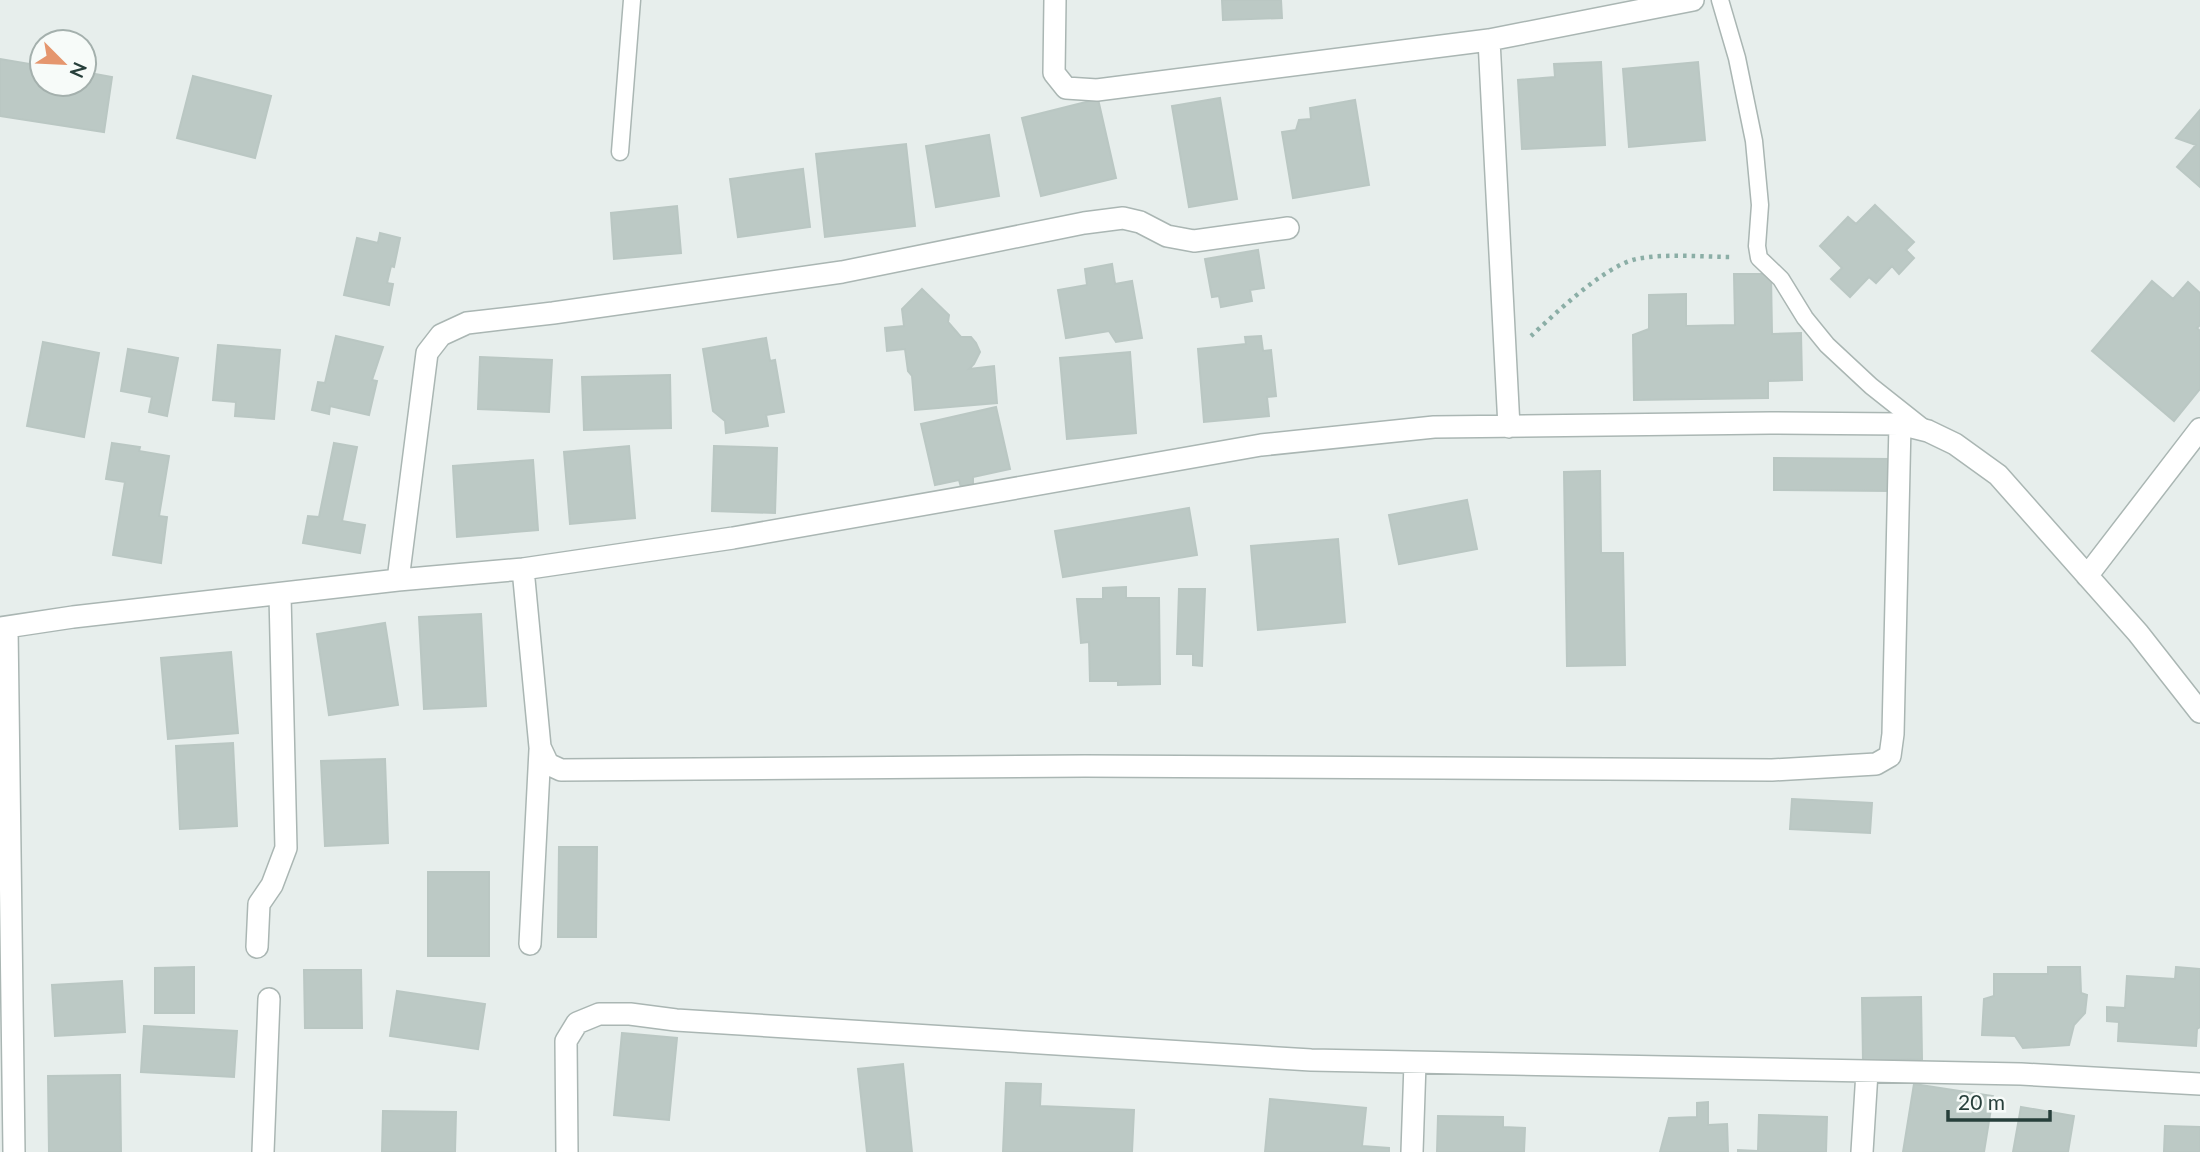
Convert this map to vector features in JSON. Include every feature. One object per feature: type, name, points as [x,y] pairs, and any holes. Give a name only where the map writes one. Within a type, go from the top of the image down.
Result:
[{"type":"street","points":[[1055,0],[1054,73],[1066,88],[1097,90],[1489,40],[1693,0]]},
{"type":"street","points":[[1489,40],[1508,427]]},
{"type":"street","points":[[398,580],[427,353],[441,335],[467,323],[842,272],[1084,223],[1123,218],[1140,222],[1167,236],[1194,241],[1288,228]]},
{"type":"street","points":[[540,747],[548,764],[561,770],[1085,766],[1772,770],[1876,764],[1890,755],[1892,734],[1900,424]]},
{"type":"street","points":[[14,1152],[4,628],[73,617],[398,580],[523,569],[733,538],[1261,445],[1434,427],[1900,424],[1928,431],[1955,444],[1998,475],[2138,633],[2200,712]]},
{"type":"street","points":[[2087,576],[2200,429]]},
{"type":"street","points":[[523,569],[540,747],[530,944]]},
{"type":"street","points":[[257,947],[256,926],[260,904],[272,885],[286,848],[281,595]]},
{"type":"street","points":[[263,1152],[269,999]]},
{"type":"street","points":[[567,1152],[566,1041],[577,1023],[599,1014],[1311,1060],[2021,1074],[2200,1084]]},
{"type":"street","points":[[1412,1152],[1415,1063]]},
{"type":"street","points":[[1863,1152],[1867,1072]]},
{"type":"lane","points":[[620,152],[632,0]]},
{"type":"lane","points":[[1720,0],[1737,58],[1754,141],[1760,205],[1757,246],[1759,258],[1781,279],[1805,318],[1828,345],[1871,386],[1928,431]]},
{"type":"path","points":[[1505,361],[1567,303],[1619,266],[1635,260],[1667,256],[1759,258]]},
{"type":"building","points":[[1222,0],[1281,0],[1282,18],[1223,20]]},
{"type":"building","points":[[0,59],[28,64],[28,98],[98,98],[98,74],[112,77],[104,132],[0,116]]},
{"type":"building","points":[[1601,62],[1605,145],[1522,149],[1518,80],[1555,77],[1554,64]]},
{"type":"building","points":[[1698,62],[1705,140],[1629,147],[1623,69]]},
{"type":"building","points":[[193,76],[271,96],[255,158],[177,138]]},
{"type":"building","points":[[1220,98],[1237,199],[1189,207],[1172,106]]},
{"type":"building","points":[[1098,99],[1116,178],[1041,196],[1022,118]]},
{"type":"building","points":[[1355,100],[1369,185],[1293,198],[1282,132],[1296,130],[1299,120],[1311,119],[1310,108]]},
{"type":"building","points":[[2200,110],[2200,187],[2177,167],[2196,145],[2176,138]]},
{"type":"building","points":[[989,135],[999,196],[936,207],[926,146]]},
{"type":"building","points":[[906,144],[915,226],[825,237],[816,154]]},
{"type":"building","points":[[803,169],[810,227],[738,237],[730,179]]},
{"type":"building","points":[[1875,205],[1914,242],[1906,250],[1914,258],[1899,274],[1892,266],[1876,283],[1869,277],[1850,297],[1831,279],[1842,268],[1820,246],[1848,217],[1856,224]]},
{"type":"building","points":[[677,206],[681,253],[614,259],[611,213]]},
{"type":"building","points":[[380,233],[400,238],[394,267],[391,266],[387,283],[393,284],[389,305],[344,295],[357,238],[378,243]]},
{"type":"building","points":[[1258,250],[1264,288],[1250,290],[1252,301],[1221,307],[1219,296],[1212,297],[1205,259]]},
{"type":"building","points":[[1112,264],[1115,284],[1132,281],[1142,338],[1116,342],[1109,331],[1066,338],[1058,290],[1087,285],[1085,269]]},
{"type":"building","points":[[1734,274],[1771,274],[1772,334],[1801,333],[1802,380],[1768,381],[1768,398],[1634,400],[1633,335],[1649,329],[1649,295],[1686,294],[1686,326],[1735,325]]},
{"type":"building","points":[[2152,281],[2173,299],[2188,282],[2200,293],[2200,325],[2197,328],[2200,331],[2200,389],[2174,421],[2092,351]]},
{"type":"building","points":[[922,289],[949,315],[948,322],[961,337],[971,337],[976,343],[980,352],[969,369],[994,366],[997,403],[915,410],[912,376],[908,371],[905,349],[887,351],[885,328],[904,326],[902,309]]},
{"type":"building","points":[[336,336],[383,347],[372,380],[377,381],[369,415],[330,406],[329,414],[312,410],[318,382],[325,383]]},
{"type":"building","points":[[1261,336],[1263,351],[1271,350],[1276,396],[1267,397],[1269,416],[1204,422],[1198,349],[1246,344],[1245,337]]},
{"type":"building","points":[[766,338],[770,361],[775,360],[784,412],[766,415],[768,426],[726,433],[725,421],[713,411],[703,349]]},
{"type":"building","points":[[43,342],[99,353],[84,437],[27,426]]},
{"type":"building","points":[[218,345],[280,350],[274,419],[235,416],[236,402],[213,400]]},
{"type":"building","points":[[128,349],[178,358],[167,416],[149,412],[152,397],[121,391]]},
{"type":"building","points":[[1130,352],[1136,433],[1067,439],[1060,358]]},
{"type":"building","points":[[480,357],[552,360],[549,412],[478,409]]},
{"type":"building","points":[[670,375],[671,428],[584,430],[582,377]]},
{"type":"building","points":[[996,407],[1010,469],[973,477],[973,485],[961,487],[959,480],[935,485],[921,424]]},
{"type":"building","points":[[112,443],[140,447],[139,451],[169,456],[159,516],[167,517],[161,563],[113,555],[125,482],[106,479]]},
{"type":"building","points":[[334,443],[357,447],[342,521],[365,525],[360,553],[303,543],[308,516],[319,517]]},
{"type":"building","points":[[629,446],[635,518],[570,524],[564,452]]},
{"type":"building","points":[[714,446],[777,448],[775,513],[712,511]]},
{"type":"building","points":[[1774,458],[1890,459],[1890,491],[1774,490]]},
{"type":"building","points":[[533,460],[538,530],[457,537],[453,466]]},
{"type":"building","points":[[1600,471],[1601,553],[1623,553],[1625,665],[1567,666],[1564,472]]},
{"type":"building","points":[[1467,500],[1477,549],[1399,564],[1389,515]]},
{"type":"building","points":[[1189,508],[1197,555],[1063,577],[1055,531]]},
{"type":"building","points":[[1338,539],[1345,622],[1258,630],[1251,546]]},
{"type":"building","points":[[1126,587],[1126,598],[1159,598],[1160,684],[1118,685],[1118,681],[1090,681],[1089,642],[1081,643],[1077,599],[1103,599],[1103,588]]},
{"type":"building","points":[[1179,589],[1205,589],[1202,666],[1193,665],[1193,654],[1177,654]]},
{"type":"building","points":[[481,614],[486,706],[424,709],[419,617]]},
{"type":"building","points":[[385,623],[398,705],[329,715],[317,634]]},
{"type":"building","points":[[231,652],[238,733],[168,739],[161,658]]},
{"type":"building","points":[[233,743],[237,826],[180,829],[176,746]]},
{"type":"building","points":[[385,759],[388,843],[325,846],[321,761]]},
{"type":"building","points":[[1792,799],[1872,803],[1870,833],[1790,829]]},
{"type":"building","points":[[559,847],[597,847],[596,937],[558,937]]},
{"type":"building","points":[[428,872],[489,872],[489,956],[428,956]]},
{"type":"building","points":[[194,967],[194,1013],[155,1013],[155,968]]},
{"type":"building","points":[[2048,967],[2080,967],[2081,993],[2087,995],[2085,1013],[2074,1025],[2069,1045],[2023,1048],[2015,1036],[1982,1035],[1984,999],[1994,996],[1994,974],[2048,974]]},
{"type":"building","points":[[2176,967],[2200,969],[2200,1027],[2197,1029],[2196,1046],[2118,1041],[2119,1022],[2107,1021],[2107,1007],[2125,1008],[2127,976],[2175,979]]},
{"type":"building","points":[[304,970],[361,970],[362,1028],[305,1028]]},
{"type":"building","points":[[122,981],[125,1032],[55,1036],[52,985]]},
{"type":"building","points":[[397,991],[485,1004],[478,1049],[390,1036]]},
{"type":"building","points":[[1921,997],[1922,1059],[1863,1061],[1862,998]]},
{"type":"building","points":[[144,1026],[237,1031],[234,1077],[141,1072]]},
{"type":"building","points":[[622,1033],[677,1038],[669,1120],[614,1115]]},
{"type":"building","points":[[903,1064],[912,1152],[867,1152],[858,1069]]},
{"type":"building","points":[[120,1075],[121,1152],[49,1152],[48,1076]]},
{"type":"building","points":[[1006,1083],[1041,1084],[1040,1106],[1134,1110],[1132,1152],[1003,1152]]},
{"type":"building","points":[[1914,1084],[1993,1096],[1984,1152],[1903,1152]]},
{"type":"building","points":[[1270,1099],[1366,1108],[1362,1146],[1389,1148],[1389,1152],[1265,1152]]},
{"type":"building","points":[[1708,1102],[1708,1125],[1727,1124],[1728,1152],[1660,1152],[1669,1118],[1697,1117],[1697,1103]]},
{"type":"building","points":[[2021,1107],[2074,1116],[2068,1152],[2013,1152]]},
{"type":"building","points":[[383,1111],[456,1112],[455,1152],[382,1152]]},
{"type":"building","points":[[1759,1115],[1827,1117],[1826,1152],[1738,1152],[1758,1151]]},
{"type":"building","points":[[1438,1116],[1503,1117],[1503,1127],[1525,1128],[1524,1152],[1437,1152]]},
{"type":"building","points":[[2165,1126],[2200,1127],[2200,1152],[2164,1152]]}]
